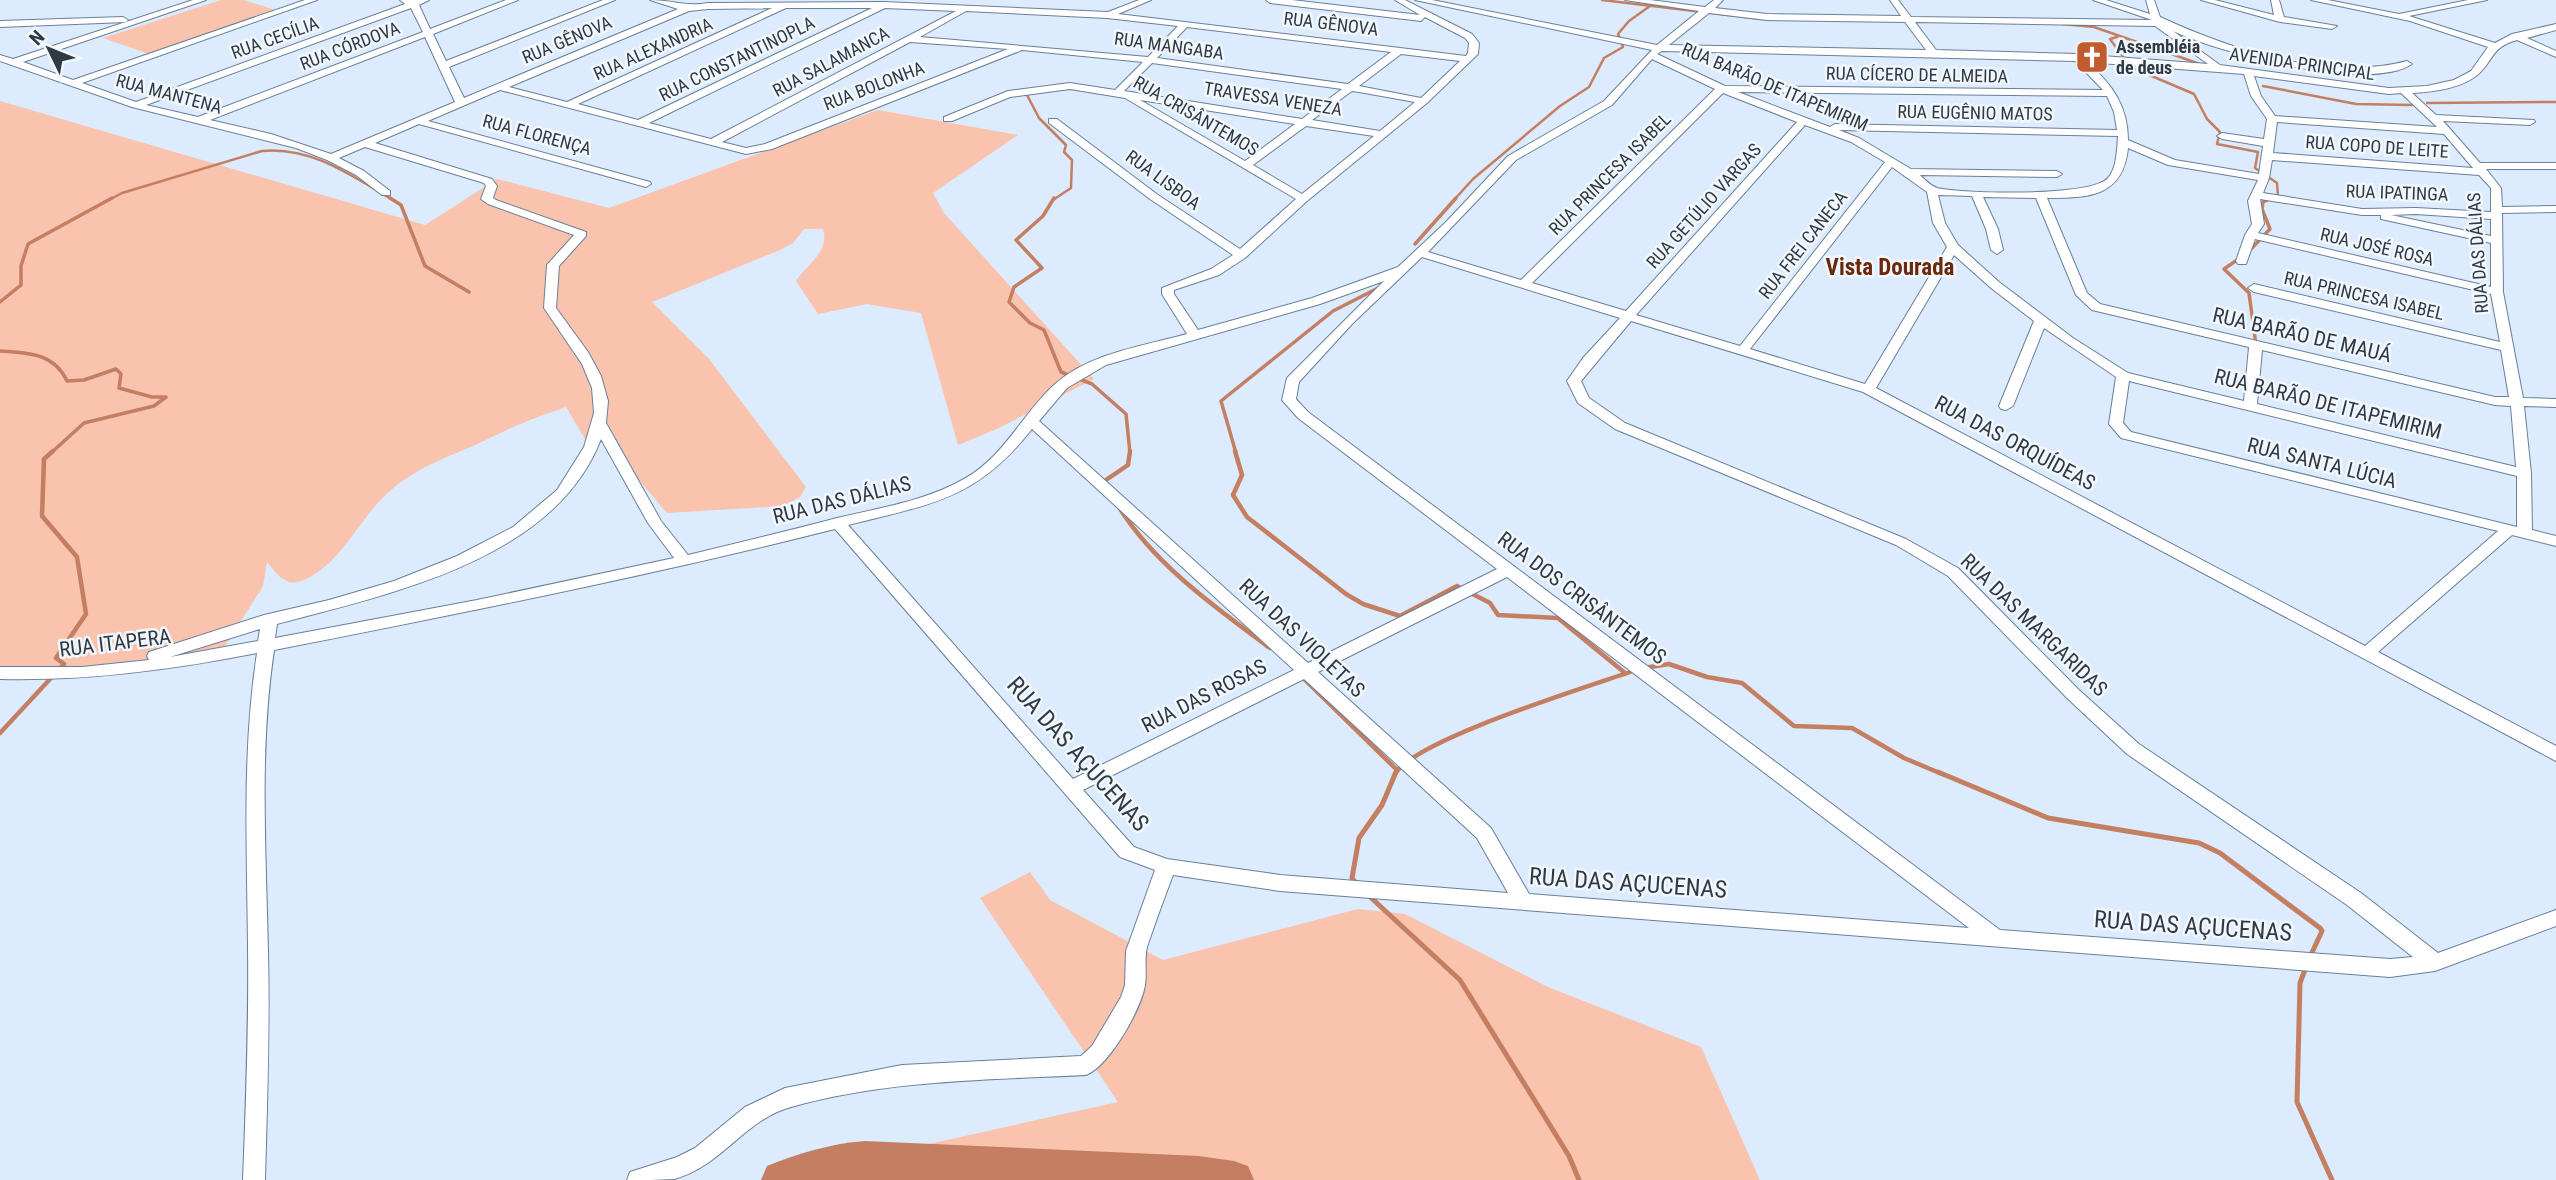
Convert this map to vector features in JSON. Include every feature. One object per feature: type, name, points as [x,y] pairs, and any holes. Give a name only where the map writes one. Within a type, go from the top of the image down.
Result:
[{"type":"street","points":[[14,62],[202,0]]},
{"type":"street","points":[[71,83],[313,0]]},
{"type":"street","points":[[401,0],[414,4],[461,103]]},
{"type":"street","name":"RUA CECÍLIA","points":[[135,105],[425,0]]},
{"type":"street","name":"RUA CÓRDOVA","points":[[197,121],[514,0]]},
{"type":"street","points":[[444,65],[611,0]]},
{"type":"street","name":"RUA GÊNOVA","points":[[654,0],[687,9]]},
{"type":"street","points":[[1107,15],[1147,0]]},
{"type":"street","points":[[1270,0],[1430,19]]},
{"type":"street","points":[[1194,334],[1168,294],[1168,288],[1215,272],[1241,255],[1303,199],[1423,101],[1476,49],[1472,38],[1430,19],[1399,0]]},
{"type":"street","points":[[1419,0],[1655,52]]},
{"type":"street","points":[[1629,0],[1767,17],[2156,20]]},
{"type":"street","points":[[1404,269],[1512,158],[1608,103],[1655,52],[1719,0]]},
{"type":"street","points":[[1894,0],[1933,53]]},
{"type":"street","points":[[2097,0],[2156,20],[2208,42],[2264,57],[2362,72],[2407,64]]},
{"type":"street","points":[[2150,0],[2156,20],[2218,68]]},
{"type":"street","points":[[2206,0],[2280,19],[2332,26]]},
{"type":"street","points":[[2275,0],[2280,19]]},
{"type":"street","points":[[2315,0],[2397,15],[2496,46]]},
{"type":"street","points":[[2397,15],[2483,0]]},
{"type":"street","name":"RUA ALEXANDRIA","points":[[570,104],[788,4]]},
{"type":"street","name":"RUA GÊNOVA","points":[[332,157],[687,9],[720,5],[884,5],[1107,15],[1468,59]]},
{"type":"street","name":"RUA CONSTANTINOPLA","points":[[640,122],[884,5]]},
{"type":"street","name":"RUA SALAMANCA","points":[[713,142],[964,10]]},
{"type":"street","points":[[2243,24],[2251,12]]},
{"type":"street","points":[[0,24],[143,20]]},
{"type":"street","name":"RUA CRISÂNTEMOS","points":[[1186,23],[1119,91],[1303,199]]},
{"type":"street","name":"AVENIDA PRINCIPAL","points":[[1655,52],[1933,53],[2076,57],[2248,71],[2359,89],[2404,91],[2436,87],[2468,77],[2496,46],[2515,36],[2556,27]]},
{"type":"street","points":[[2515,36],[2556,54]]},
{"type":"street","name":"RUA MANGABA","points":[[909,39],[1150,58],[1350,86],[1423,101]]},
{"type":"street","name":"RUA BOLONHA","points":[[713,142],[737,149],[768,147],[1022,47]]},
{"type":"street","points":[[1246,165],[1399,51]]},
{"type":"street","name":"RUA BARÃO DE ITAPEMIRIM","points":[[1655,52],[1721,89],[1827,127],[1909,172],[1931,191],[1939,223],[1953,247],[1995,285],[2068,341],[2123,376],[2524,473]]},
{"type":"street","points":[[1931,191],[2040,194],[2087,192],[2104,186],[2118,172],[2123,137],[2112,93],[2091,69],[2076,57]]},
{"type":"street","name":"RUA MANTENA","points":[[0,58],[135,105],[271,138],[332,157],[368,176],[386,193]]},
{"type":"street","points":[[2242,261],[2258,224],[2253,201],[2264,178],[2272,119],[2256,96],[2248,71]]},
{"type":"street","name":"TRAVESSA VENEZA","points":[[948,119],[1024,90],[1070,86],[1119,91],[1380,134]]},
{"type":"street","points":[[499,87],[713,142]]},
{"type":"street","name":"RUA CÍCERO DE ALMEIDA","points":[[1721,89],[2112,93]]},
{"type":"street","name":"RUA PRINCESA ISABEL","points":[[1523,285],[1721,89]]},
{"type":"street","name":"RUA DAS DÁLIAS","points":[[2404,91],[2435,118],[2496,188],[2497,292],[2517,402],[2524,473],[2517,530]]},
{"type":"street","points":[[2435,118],[2530,122]]},
{"type":"street","points":[[2272,119],[2447,131]]},
{"type":"street","name":"RUA GETÚLIO VARGAS","points":[[1630,315],[1804,120]]},
{"type":"street","name":"RUA FLORENÇA","points":[[418,121],[646,184]]},
{"type":"street","name":"RUA LISBOA","points":[[1053,121],[1154,197],[1241,255]]},
{"type":"street","name":"RUA EUGÊNIO MATOS","points":[[1827,127],[2123,137],[2186,166],[2264,178]]},
{"type":"street","points":[[2222,136],[2267,144]]},
{"type":"street","points":[[129,667],[211,636],[414,580],[494,544],[543,510],[573,483],[583,469],[600,425],[601,401],[594,379],[550,308],[549,300],[553,286],[553,265],[582,234],[487,200],[492,186],[488,181],[364,143]]},
{"type":"street","name":"RUA COPO DE LEITE","points":[[2267,156],[2481,169],[2556,166]]},
{"type":"street","name":"RUA FREI CANECA","points":[[1743,350],[1891,161]]},
{"type":"street","points":[[1909,172],[2057,173]]},
{"type":"street","points":[[1976,193],[1992,229],[1997,250]]},
{"type":"street","name":"RUA BARÃO DE MAUÁ","points":[[2040,194],[2082,295],[2090,304],[2105,310],[2483,398],[2517,402],[2556,402]]},
{"type":"street","name":"RUA IPATINGA","points":[[2255,195],[2362,212],[2496,213],[2556,209]]},
{"type":"street","points":[[2362,212],[2498,241]]},
{"type":"street","name":"RUA JOSÉ ROSA","points":[[2251,235],[2497,292]]},
{"type":"street","points":[[1868,389],[1953,247]]},
{"type":"street","name":"RUA DAS ORQUÍDEAS","points":[[1418,255],[1630,315],[1868,389],[2556,754]]},
{"type":"street","name":"RUA DAS DÁLIAS","points":[[235,650],[586,585],[927,500],[968,483],[1003,456],[1052,394],[1080,373],[1126,354],[1316,301],[1404,269]]},
{"type":"street","name":"RUA DOS CRISÂNTEMOS","points":[[1404,269],[1292,381],[1289,400],[1303,415],[1993,935]]},
{"type":"street","name":"RUA PRINCESA ISABEL","points":[[2254,288],[2507,348]]},
{"type":"street","name":"RUA DAS MARGARIDAS","points":[[1630,315],[1588,360],[1574,381],[1583,400],[1600,413],[1668,447],[1901,542],[1953,572],[2073,694],[2133,749],[2354,899],[2435,963]]},
{"type":"street","points":[[2006,406],[2041,319]]},
{"type":"street","points":[[2250,407],[2256,346]]},
{"type":"street","points":[[2116,424],[2123,376]]},
{"type":"street","name":"RUA DAS VIOLETAS","points":[[1032,422],[1306,670],[1348,713],[1484,833],[1522,902]]},
{"type":"street","name":"RUA SANTA LÚCIA","points":[[2116,424],[2126,435],[2136,439],[2517,530]]},
{"type":"street","points":[[600,425],[655,523],[685,561]]},
{"type":"street","name":"RUA DAS AÇUCENAS","points":[[838,523],[1127,852],[1166,866],[1280,883],[1993,935],[2390,968],[2435,963],[2556,918]]},
{"type":"street","points":[[2366,654],[2517,530],[2556,541]]},
{"type":"street","name":"RUA DAS ROSAS","points":[[1071,788],[1508,570]]},
{"type":"street","points":[[254,1180],[259,1019],[255,771],[260,685],[270,619]]},
{"type":"street","name":"RUA ITAPERA","points":[[0,673],[45,674],[129,667],[235,650]]},
{"type":"street","points":[[638,1180],[682,1166],[703,1155],[753,1114],[785,1098],[902,1076],[1086,1065],[1100,1053],[1131,999],[1136,985],[1136,951],[1166,866]]},
{"type":"shaded area","points":[[221,0],[244,0],[278,11],[149,54],[103,38]]},
{"type":"shaded area","points":[[0,101],[425,225],[497,179],[609,208],[878,110],[1018,135],[933,193],[944,213],[1094,379],[999,428],[958,445],[921,313],[867,304],[818,314],[796,281],[820,251],[823,229],[804,229],[793,243],[780,250],[652,302],[709,359],[806,487],[800,497],[783,506],[667,513],[600,434],[585,439],[566,407],[525,422],[413,474],[380,501],[331,562],[306,579],[293,582],[283,579],[267,562],[263,586],[219,656],[0,676]]},
{"type":"shaded area","points":[[1030,872],[1050,900],[1163,960],[1358,909],[1405,914],[1548,987],[1701,1047],[1760,1180],[766,1180],[1118,1102],[980,898]]},
{"type":"waterway","points":[[1602,0],[1761,19]]},
{"type":"waterway","points":[[1454,200],[1473,179],[1560,106],[1589,87],[1604,58],[1623,47],[1618,34],[1629,21],[1650,6]]},
{"type":"waterway","points":[[2062,24],[2094,27],[2197,63]]},
{"type":"waterway","points":[[2117,37],[2110,39],[2124,58]]},
{"type":"waterway","points":[[2128,66],[2194,94],[2207,119],[2220,132],[2217,144],[2258,152],[2255,168],[2277,183],[2278,196],[2268,200]]},
{"type":"waterway","points":[[2263,86],[2356,104],[2412,105]]},
{"type":"waterway","points":[[1026,93],[1039,118],[1066,145],[1064,152],[1072,160],[1071,188],[1053,200]]},
{"type":"waterway","points":[[2427,103],[2556,102]]},
{"type":"waterway","points":[[109,200],[122,193],[262,151],[297,153],[314,158],[393,200]]},
{"type":"waterway","points":[[0,302],[21,285],[21,266],[28,244],[112,198]]},
{"type":"waterway","points":[[390,198],[401,205],[425,266],[469,292]]},
{"type":"waterway","points":[[1054,198],[1043,216],[1016,240],[1042,268],[1014,287],[1009,302],[1030,323],[1044,330],[1061,372],[1092,384],[1126,414],[1130,452]]},
{"type":"waterway","points":[[1415,244],[1456,198]]},
{"type":"waterway","points":[[2249,251],[2270,229],[2262,209],[2263,202],[2272,198]]},
{"type":"waterway","points":[[2240,258],[2224,269],[2249,293],[2256,345]]},
{"type":"waterway","points":[[1236,453],[1221,401],[1333,311],[1380,287]]},
{"type":"waterway","points":[[0,351],[39,356],[55,365],[67,381],[84,380],[116,369],[121,374],[119,388],[152,397],[166,397],[154,406],[84,423],[51,453]]},
{"type":"waterway","points":[[0,733],[64,664],[56,658],[86,614],[77,557],[42,516],[44,459],[53,451]]},
{"type":"waterway","points":[[1235,451],[1242,475],[1233,495],[1247,517],[1346,594],[1363,604],[1400,616],[1457,586],[1490,603],[1498,615],[1558,618],[1625,673]]},
{"type":"waterway","points":[[1103,482],[1128,465],[1130,452]]},
{"type":"waterway","points":[[1119,507],[1133,528],[1187,584],[1270,648]]},
{"type":"waterway","points":[[1644,668],[1669,664],[1707,677],[1742,683],[1794,726],[1852,728],[1904,758],[1942,774]]},
{"type":"waterway","points":[[1395,774],[1409,760],[1468,730],[1636,670]]},
{"type":"waterway","points":[[1300,675],[1397,770]]},
{"type":"waterway","points":[[1938,772],[2048,818],[2199,843],[2220,853],[2320,928],[2322,931],[2309,959]]},
{"type":"waterway","points":[[1356,883],[1352,878],[1359,838],[1382,805],[1395,774]]},
{"type":"waterway","points":[[1367,894],[1460,980],[1569,1156],[1579,1180]]},
{"type":"waterway","points":[[2306,967],[2300,983],[2297,1102],[2332,1180]]},
{"type":"waterway","points":[[781,1180],[847,1161],[865,1160],[1199,1175],[1234,1180]]},
{"type":"waterway","points":[[1180,1180],[1181,1174]]},
{"type":"place","name":"Assembléia de deus","points":[[2092,57]]},
{"type":"district","name":"Vista Dourada","points":[[1890,267]]}]
